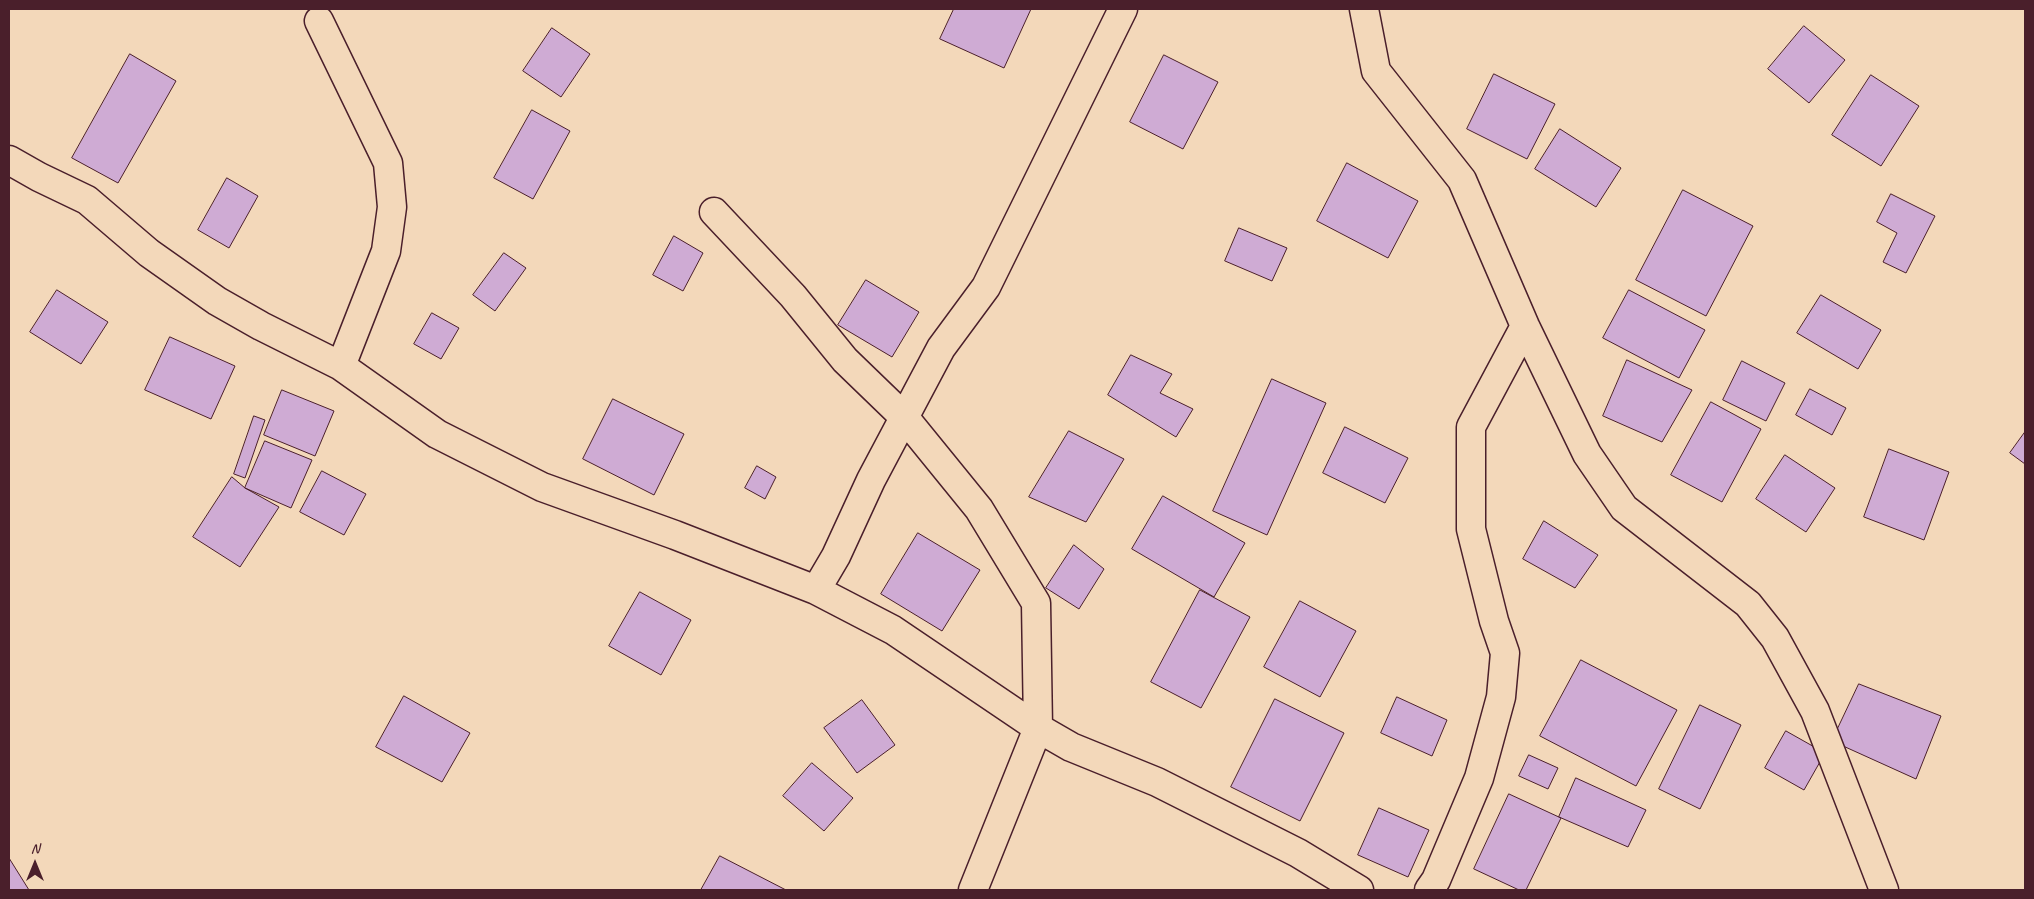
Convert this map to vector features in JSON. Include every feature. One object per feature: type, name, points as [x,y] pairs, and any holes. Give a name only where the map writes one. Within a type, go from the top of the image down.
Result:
[{"type":"street","points":[[816,590],[836,556],[872,480],[941,348],[986,287],[1123,9]]},
{"type":"street","points":[[1364,9],[1376,71],[1462,180],[1525,326],[1586,454],[1624,508],[1748,604],[1776,638],[1815,711],[1884,890]]},
{"type":"street","points":[[319,21],[388,163],[392,207],[386,251],[341,366]]},
{"type":"street","points":[[9,160],[87,200],[150,252],[217,301],[261,326],[341,366],[437,434],[542,486],[816,590],[893,630],[1038,728],[1071,746],[1157,782],[1289,849],[1359,890]]},
{"type":"street","points":[[714,212],[793,296],[845,360],[904,418],[979,509],[1036,604],[1038,728],[973,890]]},
{"type":"street","points":[[1430,890],[1479,778],[1501,697],[1505,653],[1494,621],[1471,529],[1471,427],[1525,326]]},
{"type":"building","points":[[954,9],[1031,9],[1004,68],[940,39]]},
{"type":"building","points":[[1804,26],[1845,60],[1809,103],[1768,69]]},
{"type":"building","points":[[552,28],[590,54],[561,97],[523,71]]},
{"type":"building","points":[[130,54],[176,81],[118,183],[72,158]]},
{"type":"building","points":[[1164,55],[1218,82],[1183,149],[1130,122]]},
{"type":"building","points":[[1494,74],[1555,104],[1527,159],[1467,129]]},
{"type":"building","points":[[1871,75],[1919,106],[1881,166],[1832,135]]},
{"type":"building","points":[[532,110],[570,131],[533,199],[494,178]]},
{"type":"building","points":[[1560,129],[1621,168],[1596,207],[1535,169]]},
{"type":"building","points":[[1347,163],[1418,201],[1388,258],[1317,221]]},
{"type":"building","points":[[227,178],[258,196],[229,248],[198,230]]},
{"type":"building","points":[[1683,190],[1753,226],[1706,316],[1636,280]]},
{"type":"building","points":[[1891,194],[1935,216],[1906,273],[1883,262],[1897,233],[1877,222]]},
{"type":"building","points":[[1239,228],[1287,248],[1272,281],[1225,261]]},
{"type":"building","points":[[674,236],[703,253],[683,291],[653,275]]},
{"type":"building","points":[[504,253],[526,268],[495,311],[473,295]]},
{"type":"building","points":[[866,280],[919,312],[892,357],[838,325]]},
{"type":"building","points":[[57,290],[108,322],[81,364],[30,332]]},
{"type":"building","points":[[1629,290],[1705,330],[1679,378],[1603,338]]},
{"type":"building","points":[[1821,295],[1881,330],[1858,369],[1797,333]]},
{"type":"building","points":[[432,313],[459,328],[441,359],[414,344]]},
{"type":"building","points":[[170,337],[235,366],[211,419],[145,390]]},
{"type":"building","points":[[1131,355],[1172,374],[1160,393],[1193,409],[1176,437],[1108,395]]},
{"type":"building","points":[[1627,360],[1692,390],[1662,442],[1603,416]]},
{"type":"building","points":[[1742,361],[1785,383],[1766,421],[1723,400]]},
{"type":"building","points":[[1272,379],[1326,403],[1267,535],[1213,511]]},
{"type":"building","points":[[1810,389],[1846,408],[1832,435],[1796,415]]},
{"type":"building","points":[[282,390],[334,411],[315,456],[264,435]]},
{"type":"building","points":[[613,399],[684,434],[654,495],[583,459]]},
{"type":"building","points":[[1711,402],[1761,429],[1722,502],[1671,475]]},
{"type":"building","points":[[254,416],[265,420],[245,478],[234,474]]},
{"type":"building","points":[[1345,427],[1408,458],[1385,503],[1323,473]]},
{"type":"building","points":[[1069,431],[1124,459],[1086,522],[1029,497]]},
{"type":"building","points":[[2025,432],[2025,464],[2010,453]]},
{"type":"building","points":[[265,441],[312,460],[291,508],[245,488]]},
{"type":"building","points":[[1889,449],[1949,472],[1924,540],[1864,517]]},
{"type":"building","points":[[1785,455],[1835,488],[1806,532],[1756,499]]},
{"type":"building","points":[[757,466],[776,477],[765,499],[745,488]]},
{"type":"building","points":[[322,471],[366,494],[344,535],[300,512]]},
{"type":"building","points":[[232,477],[245,488],[279,507],[240,567],[193,537]]},
{"type":"building","points":[[1163,496],[1245,543],[1214,597],[1132,549]]},
{"type":"building","points":[[1544,521],[1598,555],[1575,588],[1523,559]]},
{"type":"building","points":[[918,533],[980,570],[942,631],[881,594]]},
{"type":"building","points":[[1074,545],[1104,569],[1079,609],[1046,588]]},
{"type":"building","points":[[1200,590],[1250,617],[1201,708],[1151,682]]},
{"type":"building","points":[[640,592],[691,620],[661,675],[609,646]]},
{"type":"building","points":[[1300,601],[1356,631],[1320,697],[1264,667]]},
{"type":"building","points":[[1581,660],[1677,710],[1636,786],[1540,736]]},
{"type":"building","points":[[1859,684],[1941,716],[1916,779],[1832,741]]},
{"type":"building","points":[[404,696],[470,733],[442,782],[376,747]]},
{"type":"building","points":[[1397,697],[1447,720],[1432,756],[1381,733]]},
{"type":"building","points":[[1275,699],[1344,733],[1300,821],[1231,787]]},
{"type":"building","points":[[862,700],[895,745],[857,773],[824,728]]},
{"type":"building","points":[[1700,705],[1741,725],[1700,809],[1659,789]]},
{"type":"building","points":[[1786,731],[1825,753],[1804,790],[1765,768]]},
{"type":"building","points":[[1529,755],[1558,768],[1548,789],[1519,776]]},
{"type":"building","points":[[812,763],[853,798],[824,831],[783,796]]},
{"type":"building","points":[[1576,778],[1646,810],[1628,847],[1559,817]]},
{"type":"building","points":[[1509,794],[1561,818],[1526,890],[1519,890],[1474,869]]},
{"type":"building","points":[[1379,808],[1429,830],[1408,877],[1358,855]]},
{"type":"building","points":[[720,856],[786,890],[701,890]]},
{"type":"building","points":[[9,858],[29,890],[9,890]]}]
